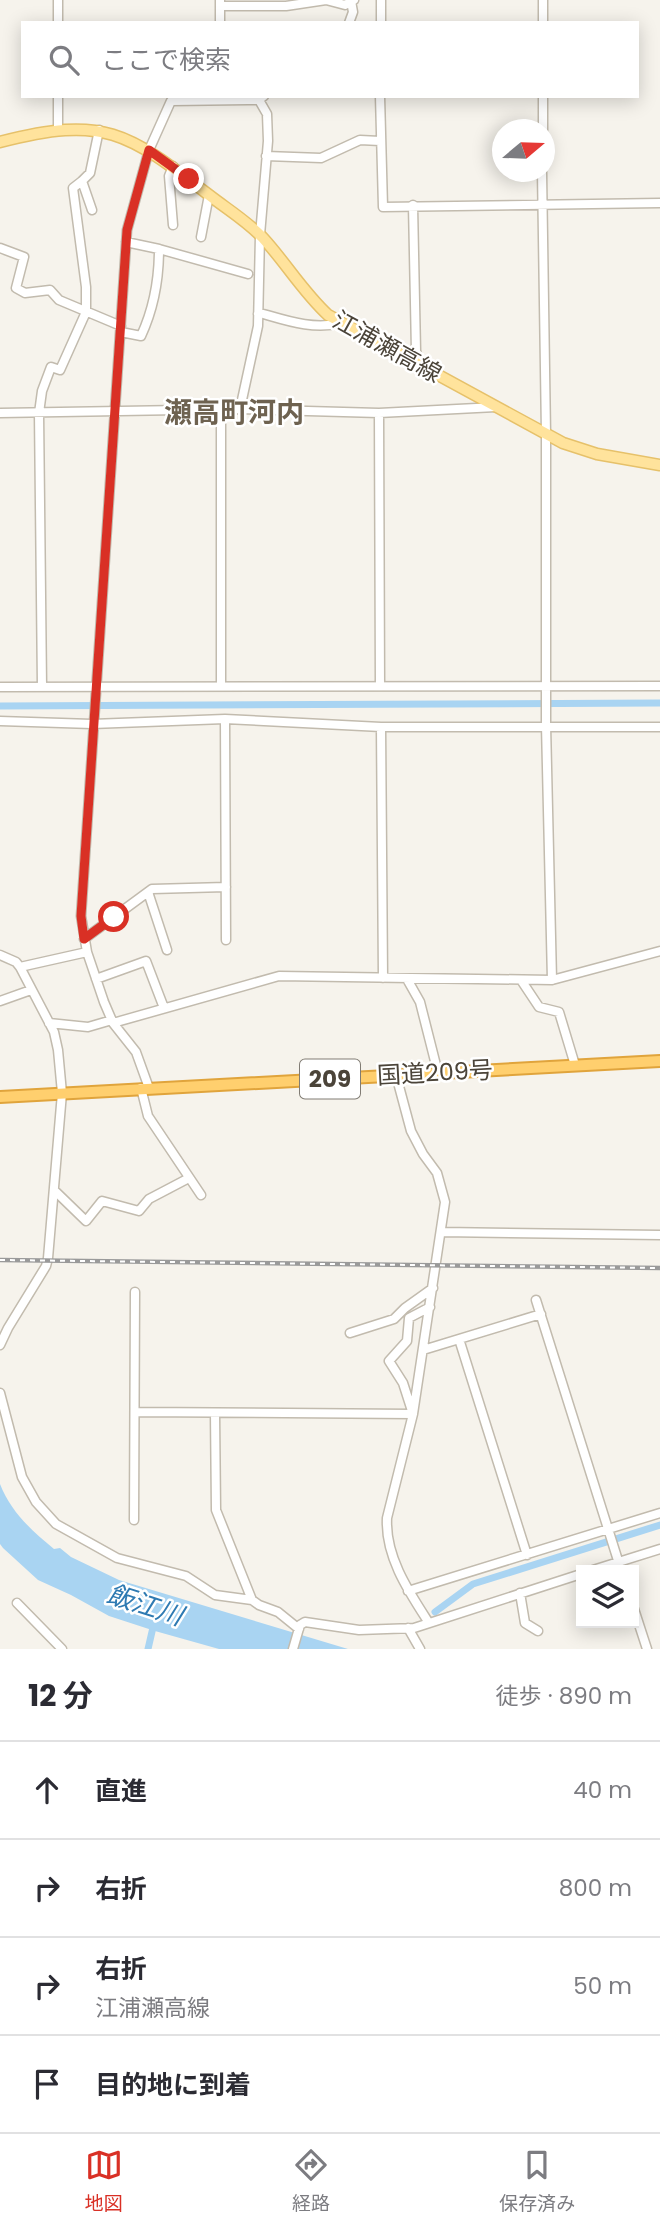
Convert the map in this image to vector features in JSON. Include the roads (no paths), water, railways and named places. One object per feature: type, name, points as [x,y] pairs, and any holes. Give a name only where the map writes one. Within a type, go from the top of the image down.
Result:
[{"type":"highway","name":"国道209号","points":[[0,1097],[660,1061]]},
{"type":"main road","name":"江浦瀬高線","points":[[0,142],[58,129],[84,128],[128,139],[173,166],[248,223],[307,295],[328,316],[578,449],[660,465]]},
{"type":"street","points":[[58,0],[58,21]]},
{"type":"street","points":[[381,0],[381,21]]},
{"type":"street","points":[[543,0],[543,21]]},
{"type":"street","points":[[220,21],[220,3],[286,6],[326,1],[345,5],[353,1],[350,21]]},
{"type":"street","points":[[58,98],[58,129]]},
{"type":"street","points":[[201,1195],[148,1116],[145,1088],[136,1052],[113,1021],[96,979],[87,952],[81,916],[127,230],[149,150],[171,101],[262,98],[267,114],[258,326],[240,409]]},
{"type":"street","points":[[380,98],[383,207],[660,203]]},
{"type":"street","points":[[542,119],[543,98]]},
{"type":"street","points":[[42,687],[39,413],[42,391],[51,367],[60,370],[86,312],[86,287],[73,188],[90,173],[99,130]]},
{"type":"street","points":[[266,156],[321,158],[360,140],[380,141]]},
{"type":"street","points":[[173,166],[169,176],[173,225]]},
{"type":"street","points":[[82,181],[92,210]]},
{"type":"street","points":[[542,182],[546,434],[545,687],[552,980]]},
{"type":"street","points":[[201,237],[209,195]]},
{"type":"street","points":[[413,205],[416,351],[421,367]]},
{"type":"street","points":[[126,242],[248,274]]},
{"type":"street","points":[[0,248],[24,257],[16,288],[25,293],[50,290],[59,300],[141,336],[150,317],[159,272],[159,249]]},
{"type":"street","points":[[258,314],[324,328],[342,323]]},
{"type":"street","points":[[0,413],[221,409],[379,413],[496,407]]},
{"type":"street","points":[[221,409],[221,686]]},
{"type":"street","points":[[379,413],[380,686]]},
{"type":"street","points":[[0,687],[95,689],[221,686],[660,686]]},
{"type":"street","points":[[0,721],[92,724],[225,719],[381,727],[660,727]]},
{"type":"street","points":[[225,719],[226,940]]},
{"type":"street","points":[[381,727],[383,978]]},
{"type":"street","points":[[84,939],[152,889],[226,887]]},
{"type":"street","points":[[148,892],[166,950]]},
{"type":"street","points":[[49,1023],[88,1027],[164,1009],[279,976],[552,980],[660,951]]},
{"type":"street","points":[[20,967],[87,952]]},
{"type":"street","points":[[0,955],[16,962],[20,967],[57,1040],[62,1093],[46,1266],[0,1345]]},
{"type":"street","points":[[96,979],[146,961],[164,1009]]},
{"type":"street","points":[[407,979],[421,1002],[438,1073]]},
{"type":"street","points":[[521,980],[539,1007],[559,1012],[575,1065]]},
{"type":"street","points":[[0,1001],[31,990]]},
{"type":"street","points":[[396,1075],[411,1131],[437,1173],[445,1202],[413,1414],[386,1528],[393,1556],[408,1591],[433,1621]]},
{"type":"street","points":[[54,1190],[86,1221],[102,1201],[139,1211],[149,1199],[190,1178]]},
{"type":"street","points":[[442,1232],[660,1234]]},
{"type":"street","points":[[350,1333],[394,1318],[433,1288]]},
{"type":"street","points":[[134,1520],[135,1292]]},
{"type":"street","points":[[536,1300],[620,1565]]},
{"type":"street","points":[[413,1414],[403,1383],[389,1362],[407,1341],[409,1318],[430,1307]]},
{"type":"street","points":[[424,1350],[541,1314]]},
{"type":"street","points":[[459,1339],[527,1555]]},
{"type":"street","points":[[0,1393],[23,1477],[36,1502],[56,1524],[117,1558],[186,1576],[215,1595],[252,1600],[278,1612],[299,1629]]},
{"type":"street","points":[[135,1412],[413,1414]]},
{"type":"street","points":[[215,1413],[216,1510],[252,1600]]},
{"type":"street","points":[[408,1591],[660,1513]]},
{"type":"street","points":[[622,1565],[660,1549]]},
{"type":"street","points":[[293,1649],[299,1629],[305,1622],[359,1630],[408,1628],[576,1576]]},
{"type":"street","points":[[520,1593],[525,1623],[538,1630]]},
{"type":"street","points":[[17,1603],[62,1649]]},
{"type":"street","points":[[639,1624],[647,1649]]},
{"type":"street","points":[[408,1628],[419,1649]]},
{"type":"water","name":"飯江川","points":[[0,1484],[22,1520],[54,1549],[60,1548],[71,1557],[119,1580],[348,1649],[219,1649],[109,1616],[38,1580],[3,1548],[0,1544]]},
{"type":"waterway","points":[[0,706],[660,703]]},
{"type":"waterway","points":[[435,1612],[473,1584],[660,1525]]},
{"type":"waterway","points":[[148,1649],[154,1623]]},
{"type":"railway","points":[[0,1260],[660,1268]]},
{"type":"district","name":"瀬高町河内","points":[[234,412]]}]
